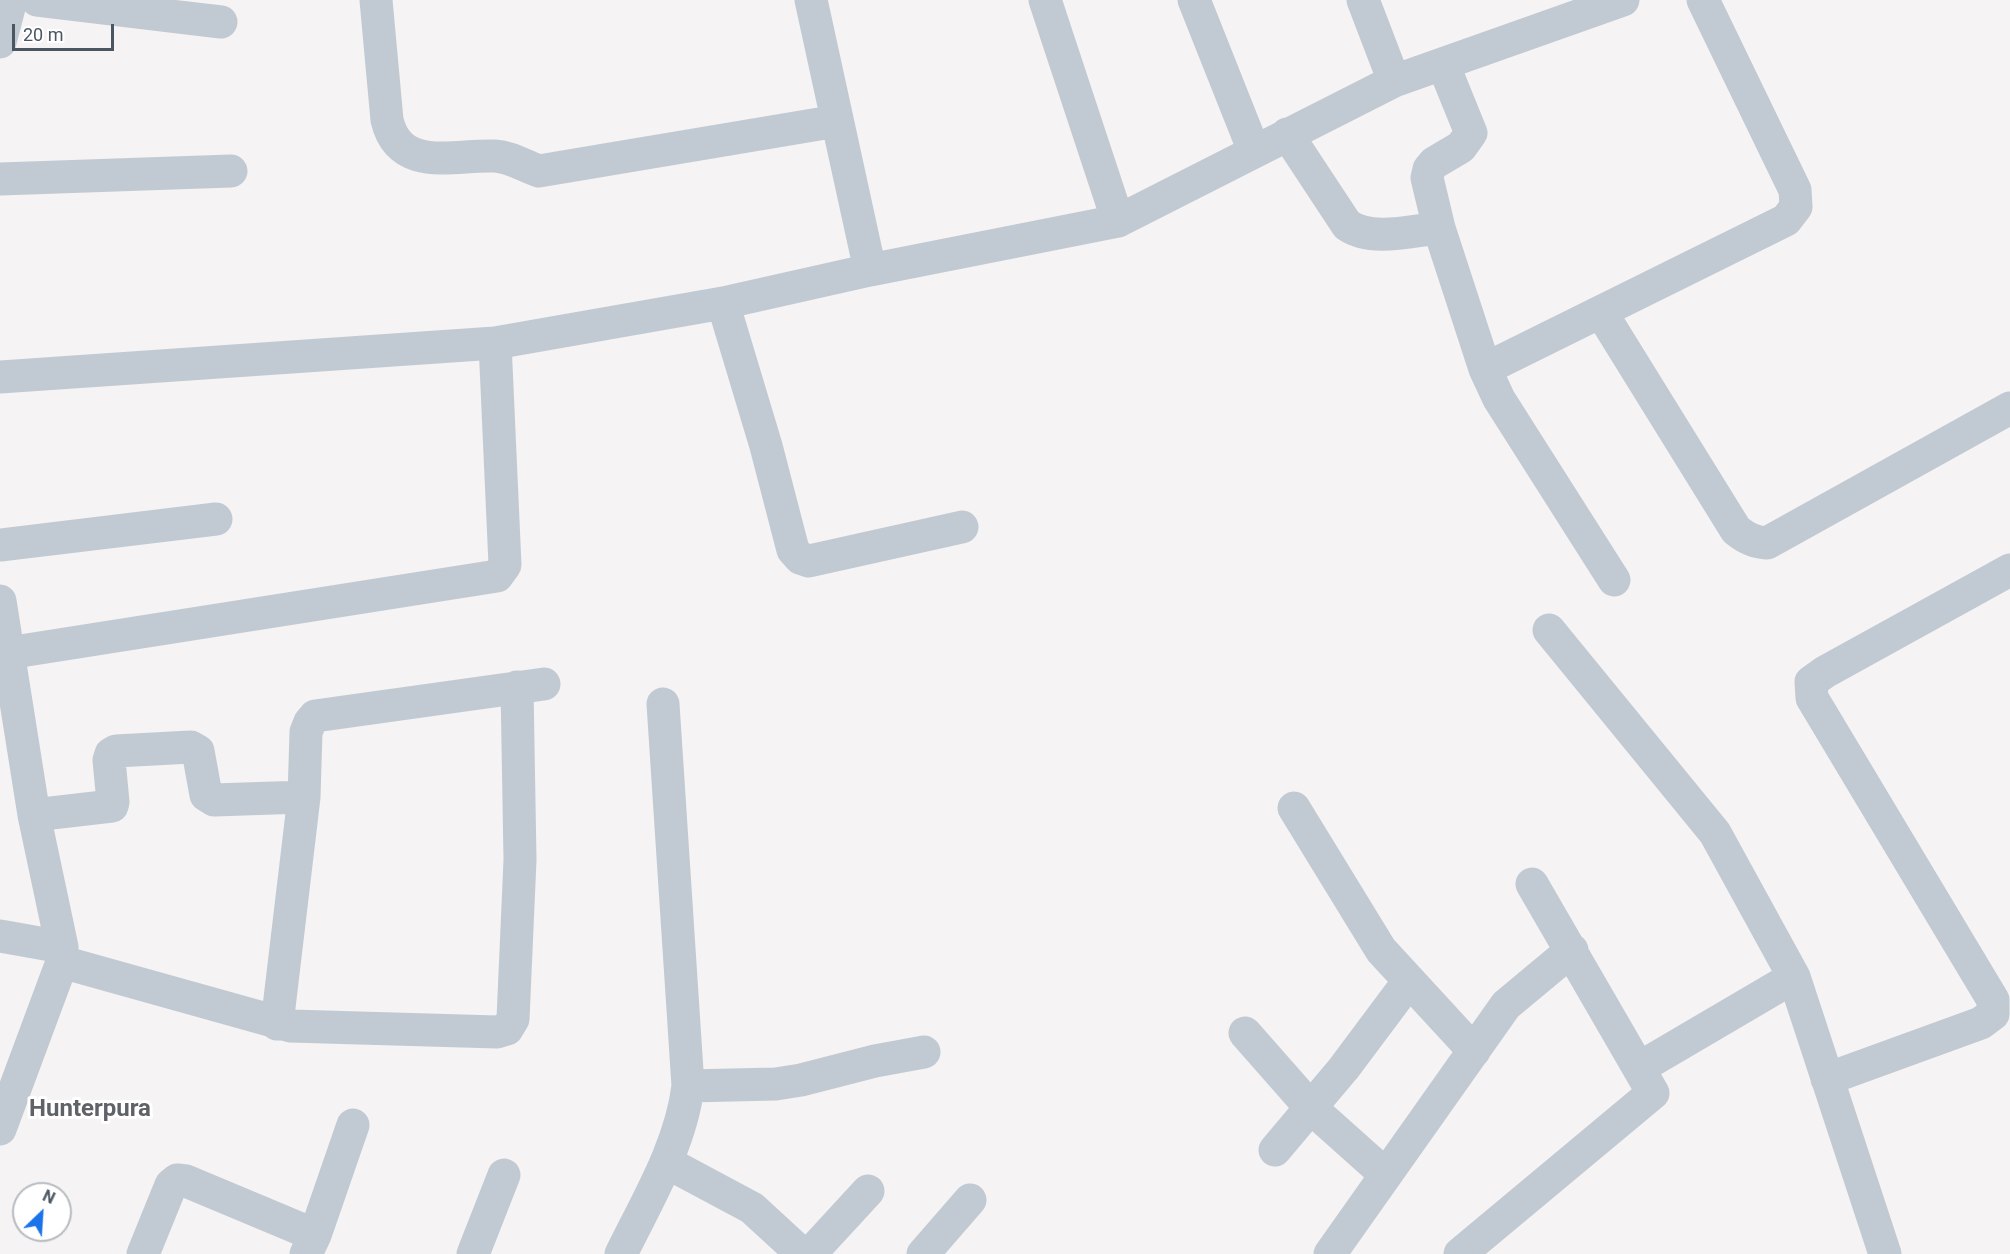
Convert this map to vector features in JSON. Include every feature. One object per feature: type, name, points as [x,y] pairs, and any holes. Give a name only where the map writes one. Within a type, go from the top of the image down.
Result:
[{"type":"street","points":[[0,42],[11,0]]},
{"type":"street","points":[[37,0],[222,22]]},
{"type":"street","points":[[376,0],[388,128],[390,135],[400,145],[415,155],[434,159],[510,158],[539,171],[837,121]]},
{"type":"street","points":[[811,0],[870,270]]},
{"type":"street","points":[[1045,0],[1118,221]]},
{"type":"street","points":[[1194,0],[1254,151]]},
{"type":"street","points":[[1363,0],[1394,81]]},
{"type":"street","points":[[0,377],[495,343],[723,303],[870,270],[1118,221],[1394,81],[1623,0]]},
{"type":"street","points":[[1485,369],[1786,220],[1796,207],[1795,190],[1703,0]]},
{"type":"street","points":[[1443,64],[1471,133],[1461,147],[1434,163],[1429,169],[1428,187],[1485,369],[1499,399],[1614,580]]},
{"type":"street","points":[[1287,134],[1347,225],[1358,232],[1377,234],[1439,228]]},
{"type":"street","points":[[0,179],[231,171]]},
{"type":"street","points":[[723,303],[766,446],[793,550],[800,558],[809,561],[962,527]]},
{"type":"street","points":[[1601,312],[1737,530],[1755,542],[1767,543],[2010,408]]},
{"type":"street","points":[[8,653],[497,576],[505,565],[495,343]]},
{"type":"street","points":[[0,545],[216,519]]},
{"type":"street","points":[[1827,1079],[1981,1023],[1993,1014],[1993,1000],[1812,698],[1811,681],[2010,570]]},
{"type":"street","points":[[0,601],[34,815],[62,955],[0,1129]]},
{"type":"street","points":[[1550,630],[1715,833],[1794,977],[1885,1254]]},
{"type":"street","points":[[0,936],[277,1024],[497,1032],[507,1029],[513,1019],[531,686],[315,716],[310,722],[306,732],[304,797],[277,1024]]},
{"type":"street","points":[[621,1254],[666,1162],[686,1105],[688,1086],[663,704]]},
{"type":"street","points":[[34,815],[112,806],[109,760],[111,754],[116,751],[126,750],[195,748],[198,751],[206,795],[214,800],[304,797]]},
{"type":"street","points":[[1294,808],[1381,950],[1474,1051]]},
{"type":"street","points":[[1460,1254],[1653,1093],[1532,884]]},
{"type":"street","points":[[1330,1254],[1506,1005],[1572,950]]},
{"type":"street","points":[[1639,1068],[1794,977]]},
{"type":"street","points":[[1275,1150],[1344,1068],[1409,981]]},
{"type":"street","points":[[1245,1034],[1311,1108],[1386,1175]]},
{"type":"street","points":[[688,1086],[776,1084],[801,1080],[875,1060],[924,1052]]},
{"type":"street","points":[[143,1254],[171,1185],[177,1180],[186,1181],[310,1245],[353,1125]]},
{"type":"street","points":[[666,1162],[752,1208],[802,1254]]},
{"type":"street","points":[[472,1254],[504,1175]]},
{"type":"street","points":[[810,1254],[868,1191]]},
{"type":"street","points":[[923,1254],[970,1200]]},
{"type":"district","name":"Hunterpura","points":[[90,1110]]}]
